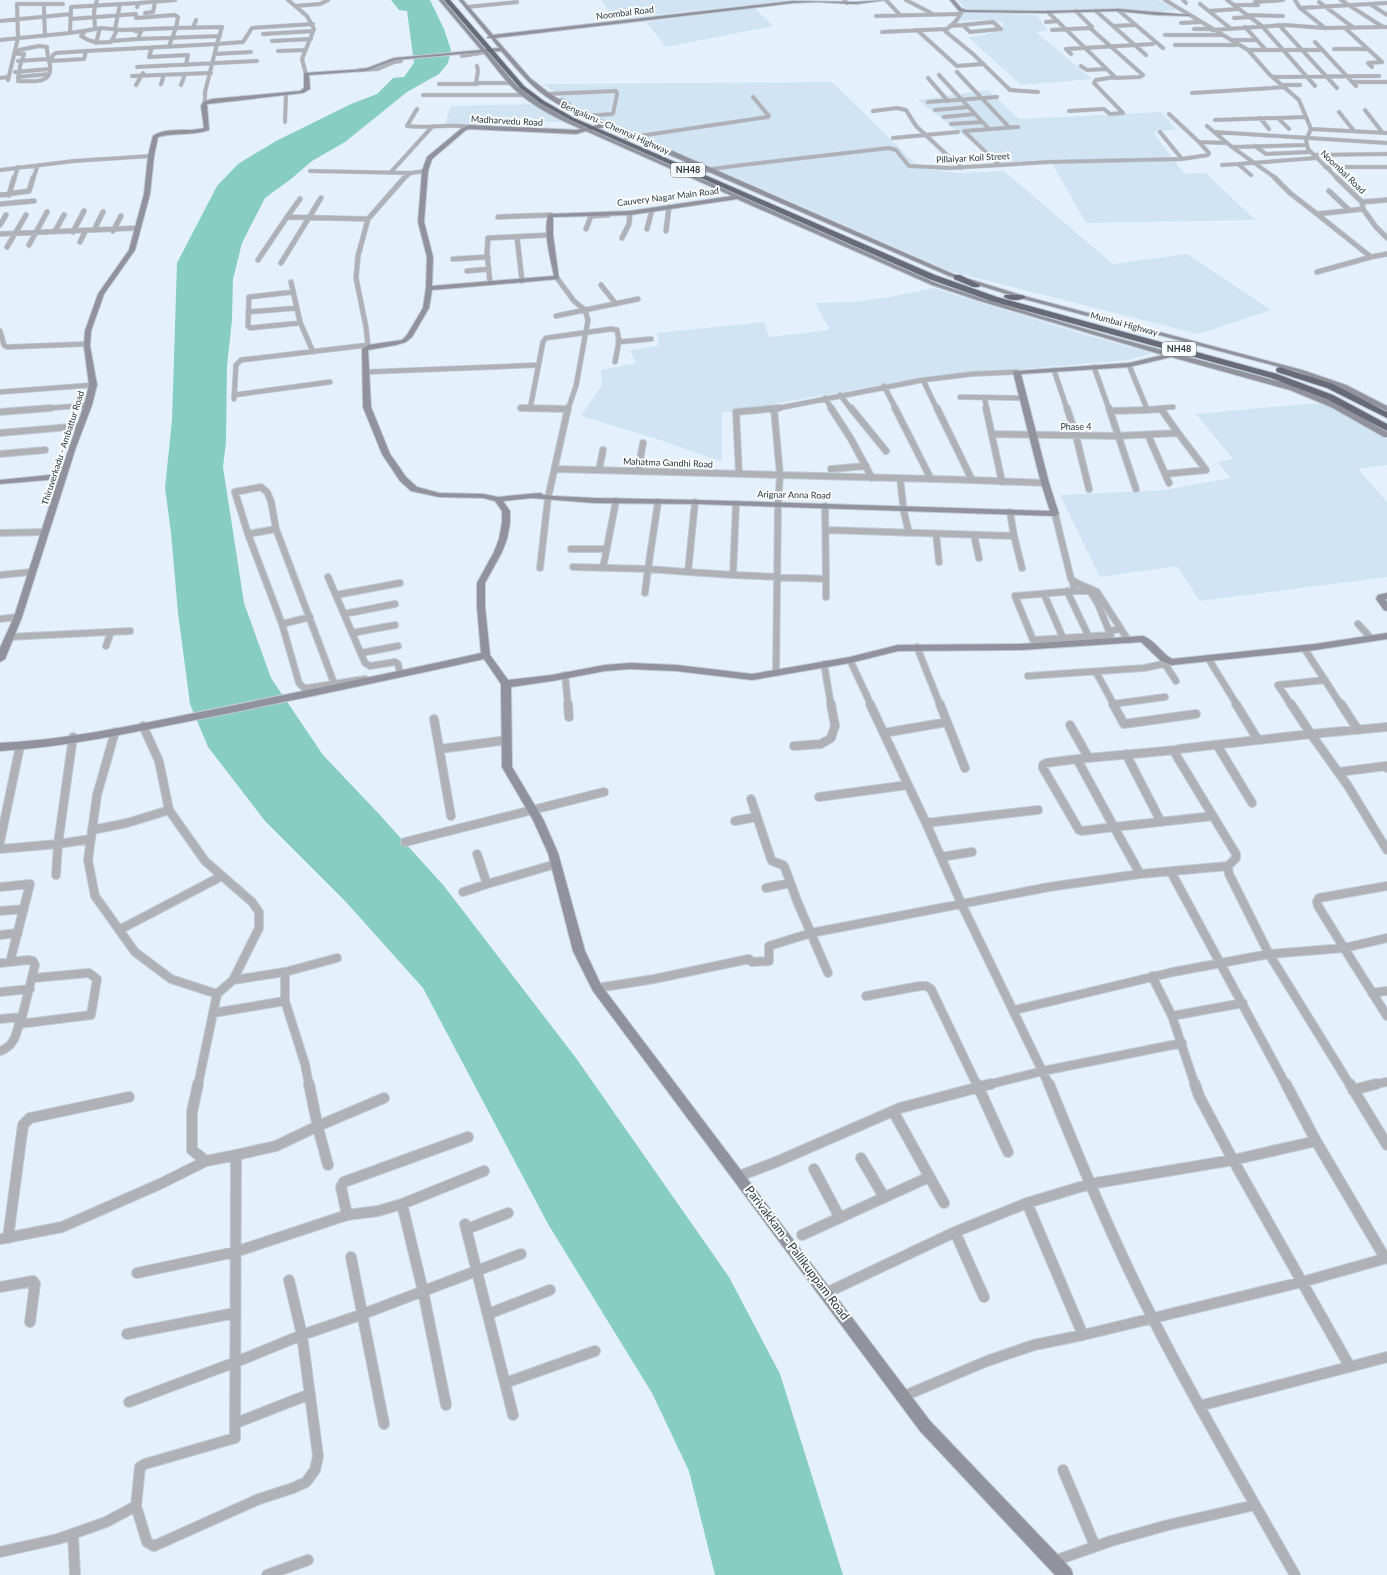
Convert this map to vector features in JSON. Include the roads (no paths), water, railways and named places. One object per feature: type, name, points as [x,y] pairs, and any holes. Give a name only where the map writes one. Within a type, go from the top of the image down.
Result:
[{"type":"highway","name":"Bengaluru - Chennai Highway","points":[[447,0],[492,50],[536,92],[597,128],[932,278],[967,287]]},
{"type":"highway","points":[[455,0],[490,37]]},
{"type":"highway","name":"Bengaluru - Chennai Highway","points":[[597,128],[629,137],[914,265],[967,287]]},
{"type":"highway","points":[[881,256],[926,278],[934,284]]},
{"type":"highway","points":[[957,277],[992,293]]},
{"type":"highway","name":"NH48","points":[[967,287],[1306,378],[1344,393],[1387,415]]},
{"type":"highway","name":"Mumbai Highway","points":[[967,287],[994,299],[1274,376],[1310,389],[1350,407],[1387,428]]},
{"type":"highway","points":[[1008,297],[1022,297]]},
{"type":"highway","points":[[1193,353],[1266,370],[1315,386],[1342,397],[1387,421]]},
{"type":"street","points":[[95,28],[94,17],[97,0]]},
{"type":"street","points":[[70,33],[71,7],[175,0]]},
{"type":"street","points":[[116,30],[222,26],[205,92],[205,103],[230,98],[301,92],[307,89],[306,74],[302,59],[311,39],[313,24],[308,16],[289,0]]},
{"type":"street","points":[[295,6],[320,4],[328,0]]},
{"type":"street","points":[[441,0],[479,44],[492,50],[556,101],[585,116],[597,128]]},
{"type":"street","points":[[460,0],[490,37],[492,50],[512,83],[524,95],[553,114],[597,128],[738,197],[934,284],[982,300],[1258,377],[1301,391],[1329,403],[1387,435]]},
{"type":"street","points":[[885,0],[900,15]]},
{"type":"street","name":"Noombal Road","points":[[490,37],[793,2],[885,0]]},
{"type":"street","points":[[906,0],[931,14]]},
{"type":"street","points":[[952,0],[961,12]]},
{"type":"street","points":[[1165,0],[1248,50],[1272,77],[1300,100],[1311,129]]},
{"type":"street","points":[[1183,0],[1186,3]]},
{"type":"street","points":[[1227,0],[1262,26],[1315,86]]},
{"type":"street","points":[[1234,5],[1258,5],[1255,2],[1283,0]]},
{"type":"street","points":[[1295,0],[1300,8],[1325,28]]},
{"type":"street","points":[[1341,0],[1385,27]]},
{"type":"street","points":[[1362,0],[1387,15]]},
{"type":"street","points":[[71,19],[153,12],[155,2]]},
{"type":"street","points":[[467,7],[517,2]]},
{"type":"street","points":[[1319,2],[1354,28]]},
{"type":"street","points":[[131,30],[136,18],[139,3]]},
{"type":"street","points":[[1300,8],[1387,3]]},
{"type":"street","points":[[0,78],[8,78],[14,56],[18,38],[17,4],[63,4]]},
{"type":"street","points":[[111,40],[116,30],[116,15],[120,4]]},
{"type":"street","points":[[1200,4],[1230,28]]},
{"type":"street","points":[[44,8],[45,36]]},
{"type":"street","points":[[1209,11],[1238,9]]},
{"type":"street","points":[[876,16],[961,12],[1118,10],[1156,14],[1189,15]]},
{"type":"street","points":[[1118,10],[1156,44],[1163,48]]},
{"type":"street","points":[[1069,111],[1104,109],[1110,114],[1123,113],[1094,82],[1096,80],[1143,75],[1090,28],[1092,27],[1076,11]]},
{"type":"street","points":[[1096,11],[1146,55]]},
{"type":"street","points":[[882,32],[946,29],[956,21],[961,12]]},
{"type":"street","points":[[1048,12],[1067,29],[1115,78]]},
{"type":"street","points":[[0,21],[71,14]]},
{"type":"street","points":[[116,20],[155,16],[177,16],[176,28],[169,46]]},
{"type":"street","points":[[153,29],[155,16]]},
{"type":"street","points":[[1234,18],[1249,16],[1283,16]]},
{"type":"street","points":[[193,28],[196,20]]},
{"type":"street","points":[[1046,22],[1058,21]]},
{"type":"street","points":[[950,26],[993,22],[1001,29],[972,32],[962,25]]},
{"type":"street","points":[[1181,23],[1200,22]]},
{"type":"street","points":[[86,51],[84,58],[52,61],[53,55],[56,53],[86,51],[169,46],[217,44],[243,42],[252,28],[313,24]]},
{"type":"street","points":[[1113,26],[1135,25]]},
{"type":"street","points":[[1194,29],[1279,25],[1325,28],[1385,27]]},
{"type":"street","points":[[1279,25],[1337,88]]},
{"type":"street","points":[[1245,27],[1266,50]]},
{"type":"street","points":[[138,39],[140,31],[95,28],[84,31],[81,36],[90,43],[111,42],[111,40],[220,36]]},
{"type":"street","points":[[1052,30],[1090,28]]},
{"type":"street","points":[[1345,28],[1382,62],[1368,63],[1372,67]]},
{"type":"street","points":[[0,40],[100,29]]},
{"type":"street","points":[[96,42],[100,29]]},
{"type":"street","points":[[946,29],[945,31],[1010,90],[1038,92]]},
{"type":"street","points":[[917,30],[957,66],[982,64]]},
{"type":"street","points":[[263,34],[313,31]]},
{"type":"street","points":[[1165,36],[1221,35]]},
{"type":"street","points":[[272,40],[311,39]]},
{"type":"street","points":[[1170,42],[1257,40]]},
{"type":"street","points":[[1315,42],[1356,86]]},
{"type":"street","points":[[466,54],[474,50],[479,44]]},
{"type":"street","points":[[1061,44],[1071,54]]},
{"type":"street","points":[[1066,49],[1163,44]]},
{"type":"street","points":[[186,65],[191,45]]},
{"type":"street","points":[[1174,46],[1238,45]]},
{"type":"street","points":[[45,46],[50,64],[49,74],[18,77],[23,56],[24,54],[16,54],[19,50],[45,46]]},
{"type":"street","points":[[152,47],[150,57],[188,55]]},
{"type":"street","points":[[1334,49],[1367,49]]},
{"type":"street","points":[[278,51],[306,50]]},
{"type":"street","points":[[306,74],[370,69],[394,60],[408,57],[466,54],[492,50]]},
{"type":"street","points":[[1248,50],[1322,50]]},
{"type":"street","points":[[215,54],[251,52]]},
{"type":"street","points":[[466,54],[472,60]]},
{"type":"street","points":[[14,56],[32,55]]},
{"type":"street","points":[[12,61],[48,59]]},
{"type":"street","points":[[137,67],[257,61]]},
{"type":"street","points":[[359,70],[378,69],[394,62],[401,61]]},
{"type":"street","points":[[35,65],[50,64]]},
{"type":"street","points":[[11,67],[27,66]]},
{"type":"street","points":[[477,66],[477,84]]},
{"type":"street","points":[[1081,66],[1087,70],[1107,69]]},
{"type":"street","points":[[10,72],[50,69]]},
{"type":"street","points":[[956,72],[1009,128]]},
{"type":"street","points":[[132,76],[142,74],[164,75],[211,73]]},
{"type":"street","points":[[136,85],[142,74]]},
{"type":"street","points":[[182,85],[185,74]]},
{"type":"street","points":[[161,84],[164,75]]},
{"type":"street","points":[[939,75],[989,129]]},
{"type":"street","points":[[1272,77],[1379,76]]},
{"type":"street","points":[[928,78],[948,101]]},
{"type":"street","points":[[1352,82],[1387,82]]},
{"type":"street","points":[[439,84],[512,83]]},
{"type":"street","points":[[1192,92],[1300,85]]},
{"type":"street","points":[[491,96],[493,88]]},
{"type":"street","points":[[546,94],[616,91],[617,94],[613,114],[585,116]]},
{"type":"street","points":[[286,94],[286,122]]},
{"type":"street","points":[[423,95],[524,95]]},
{"type":"street","points":[[629,137],[768,117],[769,116],[753,97]]},
{"type":"street","points":[[928,102],[997,97]]},
{"type":"street","name":"Thiruverkadu - Ambattur Road","points":[[0,659],[18,617],[44,532],[88,405],[93,385],[87,344],[88,331],[98,299],[132,250],[147,194],[151,156],[156,136],[164,134],[198,132],[206,129],[205,103]]},
{"type":"street","points":[[935,110],[969,107]]},
{"type":"street","points":[[873,111],[897,108],[906,110],[916,126],[960,168]]},
{"type":"street","points":[[417,109],[407,126],[431,128],[461,125],[470,127]]},
{"type":"street","points":[[1365,110],[1385,132]]},
{"type":"street","points":[[1339,112],[1354,131]]},
{"type":"street","points":[[944,117],[975,114]]},
{"type":"street","points":[[1169,114],[1199,142],[1226,143]]},
{"type":"street","points":[[1215,120],[1306,117]]},
{"type":"street","points":[[1260,118],[1269,129]]},
{"type":"street","points":[[1278,118],[1289,130]]},
{"type":"street","points":[[951,124],[982,122]]},
{"type":"street","points":[[1207,126],[1232,148],[1278,180],[1290,193],[1371,257]]},
{"type":"street","name":"Madharvedu Road","points":[[368,346],[396,344],[407,339],[426,308],[430,288],[430,257],[421,222],[425,172],[429,158],[464,129],[470,127],[554,132],[597,128]]},
{"type":"street","points":[[998,164],[964,131],[1018,127]]},
{"type":"street","points":[[391,172],[431,128]]},
{"type":"street","points":[[1311,129],[1385,132]]},
{"type":"street","points":[[1232,148],[1305,145],[1305,138],[1311,129]]},
{"type":"street","points":[[893,138],[958,132]]},
{"type":"street","points":[[1160,132],[1182,159]]},
{"type":"street","points":[[1215,132],[1387,143]]},
{"type":"street","points":[[1371,132],[1377,142]]},
{"type":"street","name":"Pillaiyar Koil Street","points":[[706,171],[889,148],[896,150],[907,165],[910,166],[960,168],[998,164],[1182,159],[1208,155],[1209,153],[1199,142]]},
{"type":"street","name":"Noombal Road","points":[[1305,145],[1313,155],[1362,202],[1363,209],[1317,214]]},
{"type":"street","points":[[1255,146],[1266,154],[1387,154]]},
{"type":"street","points":[[1222,165],[1254,163],[1313,155]]},
{"type":"street","points":[[0,170],[38,165],[151,156]]},
{"type":"street","points":[[1238,164],[1251,175]]},
{"type":"street","points":[[0,196],[25,193],[30,190],[38,165]]},
{"type":"street","points":[[9,195],[18,167]]},
{"type":"street","points":[[1325,167],[1387,167]]},
{"type":"street","points":[[310,171],[425,172]]},
{"type":"street","points":[[706,171],[957,277],[1022,297],[1300,371],[1343,387],[1387,409]]},
{"type":"street","points":[[411,173],[403,179],[368,218],[358,256],[356,278],[366,327],[368,346],[365,352],[367,407],[386,454],[403,479],[414,489],[439,495],[483,496],[498,499],[506,511],[503,539],[498,552],[480,583],[486,655],[506,684],[605,668],[630,666],[676,668],[752,677],[850,660],[878,652],[917,647],[1020,647],[1143,639],[1150,643],[1166,660],[1176,681]]},
{"type":"street","points":[[1329,191],[1349,210]]},
{"type":"street","name":"Cauvery Nagar Main Road","points":[[552,215],[630,214],[738,197]]},
{"type":"street","points":[[282,263],[321,198]]},
{"type":"street","points":[[258,260],[300,199]]},
{"type":"street","points":[[1362,202],[1387,200]]},
{"type":"street","points":[[0,204],[34,201]]},
{"type":"street","points":[[666,232],[669,208]]},
{"type":"street","points":[[1363,209],[1386,236]]},
{"type":"street","points":[[647,229],[652,210]]},
{"type":"street","points":[[74,231],[84,211]]},
{"type":"street","points":[[30,245],[47,212]]},
{"type":"street","points":[[94,230],[103,212]]},
{"type":"street","points":[[622,238],[629,224],[630,214]]},
{"type":"street","points":[[0,225],[6,215]]},
{"type":"street","points":[[6,247],[26,215]]},
{"type":"street","points":[[55,231],[64,215]]},
{"type":"street","points":[[498,217],[552,215],[550,218],[550,235],[557,278],[574,301],[585,310],[588,320],[576,386],[568,409],[556,469],[549,495],[540,568]]},
{"type":"street","points":[[586,229],[591,215]]},
{"type":"street","points":[[114,230],[121,216]]},
{"type":"street","points":[[287,217],[368,218]]},
{"type":"street","points":[[36,233],[55,231],[85,232],[137,229]]},
{"type":"street","points":[[0,235],[114,230]]},
{"type":"street","points":[[80,242],[85,232]]},
{"type":"street","points":[[490,283],[488,238],[550,235]]},
{"type":"street","points":[[517,237],[522,281]]},
{"type":"street","points":[[1317,272],[1387,254]]},
{"type":"street","points":[[453,259],[488,257]]},
{"type":"street","points":[[467,271],[489,269]]},
{"type":"street","points":[[430,288],[557,278]]},
{"type":"street","points":[[291,282],[300,323],[313,352]]},
{"type":"street","points":[[601,285],[616,304]]},
{"type":"street","points":[[293,292],[249,297],[248,326],[250,328],[300,323]]},
{"type":"street","points":[[556,316],[638,299]]},
{"type":"street","points":[[248,312],[297,308]]},
{"type":"street","points":[[530,409],[543,342],[546,338],[611,329],[617,330],[619,333],[614,362]]},
{"type":"street","points":[[0,331],[4,345],[7,347],[87,344]]},
{"type":"street","points":[[618,342],[651,339]]},
{"type":"street","points":[[330,382],[234,397],[237,362],[246,359],[368,346]]},
{"type":"street","points":[[739,474],[736,412],[774,409],[884,386],[923,380],[972,374],[1129,365],[1172,354]]},
{"type":"street","points":[[366,372],[538,365]]},
{"type":"street","points":[[1129,365],[1147,410]]},
{"type":"street","points":[[1094,367],[1111,411],[1136,489]]},
{"type":"street","points":[[1054,370],[1076,436],[1089,489]]},
{"type":"street","points":[[1017,372],[1045,483],[1073,582],[1070,591],[1089,637]]},
{"type":"street","points":[[923,380],[972,480]]},
{"type":"street","points":[[0,392],[93,385]]},
{"type":"street","points":[[884,386],[931,479]]},
{"type":"street","points":[[840,395],[886,451]]},
{"type":"street","points":[[960,397],[1024,398]]},
{"type":"street","points":[[984,397],[1002,482]]},
{"type":"street","points":[[825,398],[841,420],[872,478]]},
{"type":"street","points":[[0,412],[88,405]]},
{"type":"street","points":[[1111,411],[1147,410],[1173,407]]},
{"type":"street","points":[[521,408],[568,409]]},
{"type":"street","points":[[1160,408],[1206,470],[1165,474]]},
{"type":"street","points":[[774,409],[780,475],[778,502],[776,673]]},
{"type":"street","points":[[0,433],[80,426]]},
{"type":"street","name":"Phase 4","points":[[992,434],[1034,436],[1118,436],[1178,433]]},
{"type":"street","points":[[1148,435],[1169,483]]},
{"type":"street","points":[[638,471],[643,444]]},
{"type":"street","points":[[0,454],[45,450]]},
{"type":"street","points":[[600,470],[603,450]]},
{"type":"street","points":[[831,469],[866,466]]},
{"type":"street","name":"Mahatma Gandhi Road","points":[[556,469],[1045,483]]},
{"type":"street","points":[[0,482],[63,476]]},
{"type":"street","points":[[900,478],[908,533]]},
{"type":"street","points":[[334,683],[276,529],[269,496],[264,488],[256,487],[236,492],[248,534],[282,624],[301,685],[304,688],[308,688],[398,672],[400,674]]},
{"type":"street","name":"Arignar Anna Road","points":[[549,495],[616,501],[736,504],[778,502],[825,506],[903,506],[1010,512],[1054,511]]},
{"type":"street","name":"Arignar Anna Road","points":[[498,499],[549,495],[1054,511]]},
{"type":"street","points":[[603,568],[616,501]]},
{"type":"street","points":[[645,593],[658,502]]},
{"type":"street","points":[[688,572],[695,502]]},
{"type":"street","points":[[733,575],[736,504]]},
{"type":"street","points":[[825,506],[826,597]]},
{"type":"street","points":[[1010,512],[1022,568]]},
{"type":"street","points":[[248,534],[276,529]]},
{"type":"street","points":[[826,530],[1014,536]]},
{"type":"street","points":[[0,533],[44,532]]},
{"type":"street","points":[[936,534],[939,562]]},
{"type":"street","points":[[974,535],[979,558]]},
{"type":"street","points":[[571,549],[606,549]]},
{"type":"street","points":[[573,567],[648,569],[733,575],[826,579]]},
{"type":"street","points":[[0,575],[31,572]]},
{"type":"street","points":[[328,577],[365,663],[369,666],[395,662],[398,664],[400,674]]},
{"type":"street","points":[[1073,582],[1094,589],[1097,592],[1128,640]]},
{"type":"street","points":[[336,595],[400,583]]},
{"type":"street","points":[[1070,591],[1090,591],[1098,604],[1111,635],[1033,640],[1015,596],[1070,591]]},
{"type":"street","points":[[1044,594],[1063,638]]},
{"type":"street","points":[[1387,596],[1381,597],[1380,599],[1387,608]]},
{"type":"street","points":[[344,614],[395,604]]},
{"type":"street","points":[[0,619],[18,617]]},
{"type":"street","points":[[282,624],[310,617]]},
{"type":"street","points":[[1358,624],[1371,638]]},
{"type":"street","points":[[352,633],[395,625]]},
{"type":"street","points":[[1109,631],[1121,629]]},
{"type":"street","points":[[0,642],[9,639],[130,631]]},
{"type":"street","points":[[106,646],[111,632]]},
{"type":"street","points":[[1028,676],[1144,668],[1168,663],[1304,648],[1387,636]]},
{"type":"street","points":[[361,653],[398,646]]},
{"type":"street","points":[[917,647],[965,768]]},
{"type":"street","points":[[1304,648],[1358,730]]},
{"type":"street","points":[[0,747],[20,746],[115,732],[294,697],[486,655]]},
{"type":"street","points":[[1208,658],[1258,740]]},
{"type":"street","points":[[850,660],[926,823],[962,905],[1015,1010],[1043,1070],[1090,1184],[1152,1318],[1255,1506],[1296,1575]]},
{"type":"street","points":[[794,746],[831,740],[835,734],[836,726],[824,664]]},
{"type":"street","points":[[1096,672],[1124,724],[1196,714]]},
{"type":"street","points":[[565,675],[570,717]]},
{"type":"street","points":[[1325,680],[1278,685],[1339,772],[1387,850]]},
{"type":"street","name":"Parivakkam - Pallikuppam Road","points":[[506,684],[507,768],[533,811],[553,854],[579,951],[597,988],[925,1426],[1054,1561],[1064,1575]]},
{"type":"street","points":[[1113,704],[1165,697]]},
{"type":"street","points":[[434,719],[451,816]]},
{"type":"street","points":[[884,733],[947,722]]},
{"type":"street","points":[[1070,725],[1088,757]]},
{"type":"street","points":[[143,726],[159,761],[169,810],[205,861],[252,902],[259,912],[259,928],[233,980],[216,994],[192,1112],[192,1150],[206,1161]]},
{"type":"street","points":[[1213,816],[1082,831],[1077,829],[1043,768],[1043,765],[1046,763],[1088,757],[1176,750],[1217,744],[1387,727]]},
{"type":"street","points":[[115,732],[97,795],[88,860],[95,896],[135,952],[171,979],[216,994]]},
{"type":"street","points":[[56,875],[58,844],[73,737]]},
{"type":"street","points":[[440,749],[507,740]]},
{"type":"street","points":[[1217,744],[1252,803]]},
{"type":"street","points":[[0,842],[20,746]]},
{"type":"street","points":[[597,988],[654,979],[749,959],[752,962],[768,961],[769,946],[810,933],[962,905],[1049,887],[1140,874],[1228,866],[1236,858],[1236,854],[1178,760],[1176,750]]},
{"type":"street","points":[[1126,754],[1161,822]]},
{"type":"street","points":[[1078,759],[1140,874]]},
{"type":"street","points":[[1339,772],[1386,766],[1387,768]]},
{"type":"street","points":[[819,797],[908,785]]},
{"type":"street","points":[[405,842],[604,792]]},
{"type":"street","points":[[751,799],[771,859],[772,861],[783,865],[810,933],[828,973]]},
{"type":"street","points":[[92,830],[127,823],[169,810]]},
{"type":"street","points":[[926,823],[1038,810]]},
{"type":"street","points":[[735,821],[756,817]]},
{"type":"street","points":[[0,848],[58,844],[91,839]]},
{"type":"street","points":[[941,858],[972,852]]},
{"type":"street","points":[[477,854],[487,884]]},
{"type":"street","points":[[464,892],[556,864]]},
{"type":"street","points":[[1228,866],[1229,874],[1269,954],[1387,1145]]},
{"type":"street","points":[[904,1396],[987,1360],[1034,1344],[1082,1335],[1302,1282],[1386,1258],[1316,1140],[1171,872]]},
{"type":"street","points":[[119,930],[222,876]]},
{"type":"street","points":[[766,888],[790,883]]},
{"type":"street","points":[[0,887],[30,884],[10,962]]},
{"type":"street","points":[[1387,886],[1319,898],[1317,902],[1318,906],[1387,1016]]},
{"type":"street","points":[[0,911],[24,909]]},
{"type":"street","points":[[0,935],[18,933]]},
{"type":"street","points":[[1015,1010],[1152,976],[1219,962],[1269,954],[1344,948],[1387,938]]},
{"type":"street","points":[[233,980],[285,972],[337,958]]},
{"type":"street","points":[[0,964],[33,961],[35,966],[30,989],[12,1046],[7,1050],[0,1051]]},
{"type":"street","points":[[285,972],[285,1001],[305,1064],[328,1165]]},
{"type":"street","points":[[0,1019],[20,1021],[83,1017],[91,1015],[97,979],[95,976],[89,973],[32,978]]},
{"type":"street","points":[[1152,976],[1172,1016],[1198,1096],[1350,1367]]},
{"type":"street","points":[[866,996],[924,985],[933,991],[1008,1152]]},
{"type":"street","points":[[0,992],[30,989]]},
{"type":"street","points":[[1372,993],[1387,991]]},
{"type":"street","points":[[213,1013],[285,1001]]},
{"type":"street","points":[[1172,1016],[1243,1003]]},
{"type":"street","points":[[739,1176],[776,1162],[893,1111],[1043,1070],[1182,1043]]},
{"type":"street","points":[[1353,1090],[1387,1082]]},
{"type":"street","points":[[130,1097],[26,1120],[23,1125],[4,1238],[62,1227],[160,1184],[206,1161],[276,1146],[318,1126],[384,1098]]},
{"type":"street","points":[[893,1111],[944,1203]]},
{"type":"street","points":[[347,1215],[341,1187],[344,1182],[468,1137]]},
{"type":"street","points":[[826,1293],[955,1232],[1027,1203],[1090,1184],[1233,1160],[1316,1140]]},
{"type":"street","points":[[236,1155],[236,1438],[140,1466],[136,1506],[147,1542],[154,1546],[259,1499],[306,1482],[316,1470],[318,1456],[302,1335],[289,1280]]},
{"type":"street","points":[[861,1158],[884,1198]]},
{"type":"street","points":[[814,1169],[840,1218]]},
{"type":"street","points":[[137,1273],[235,1252],[347,1215],[378,1211],[402,1204],[484,1171]]},
{"type":"street","points":[[802,1235],[929,1177]]},
{"type":"street","points":[[1027,1203],[1082,1335]]},
{"type":"street","points":[[402,1204],[423,1291],[446,1405]]},
{"type":"street","points":[[508,1214],[466,1227],[513,1415]]},
{"type":"street","points":[[955,1232],[984,1297]]},
{"type":"street","points":[[129,1402],[236,1362],[302,1335],[363,1314],[521,1254]]},
{"type":"street","points":[[351,1257],[384,1424]]},
{"type":"street","points":[[0,1287],[30,1281],[36,1284],[30,1322]]},
{"type":"street","points":[[488,1314],[550,1290]]},
{"type":"street","points":[[127,1334],[235,1313]]},
{"type":"street","points":[[505,1383],[595,1351]]},
{"type":"street","points":[[1199,1406],[1387,1357]]},
{"type":"street","points":[[236,1424],[310,1394]]},
{"type":"street","points":[[1063,1470],[1095,1546]]},
{"type":"street","points":[[0,1552],[58,1539],[73,1534],[106,1522],[136,1506]]},
{"type":"street","points":[[1054,1561],[1095,1546],[1168,1525],[1255,1506]]},
{"type":"street","points":[[73,1534],[75,1575]]},
{"type":"street","points":[[267,1575],[308,1560]]}]
